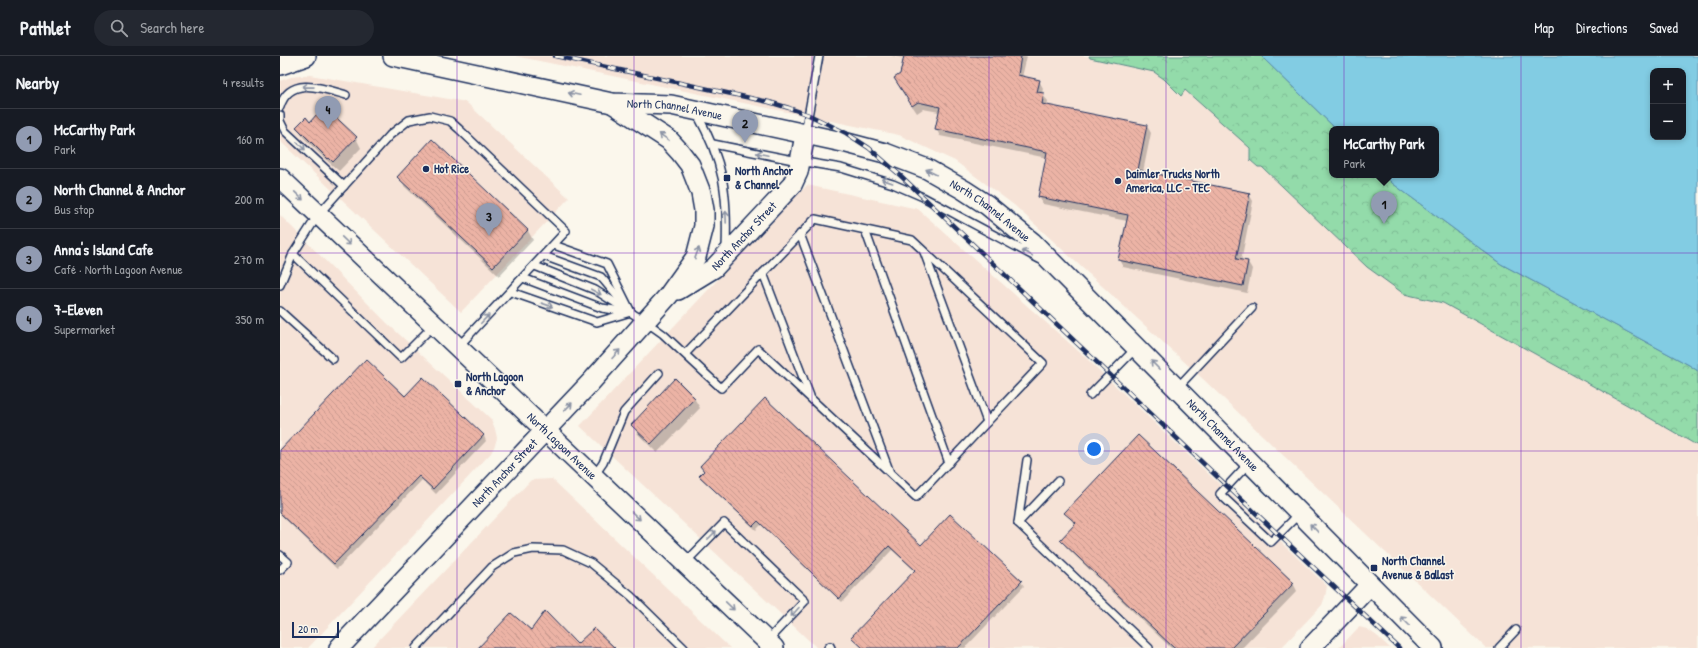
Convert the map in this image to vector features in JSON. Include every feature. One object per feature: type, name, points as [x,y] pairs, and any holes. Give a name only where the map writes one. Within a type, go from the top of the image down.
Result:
[{"type":"street","points":[[280,65],[306,56]]},
{"type":"street","name":"North Channel Avenue","points":[[393,56],[419,59],[612,102],[671,105],[885,153],[915,164],[946,179],[987,205],[1009,222],[1062,271],[1433,648]]},
{"type":"street","name":"North Anchor Street","points":[[612,102],[669,140],[680,152],[693,172],[701,193],[704,226],[701,242],[696,257],[689,269],[668,296]]},
{"type":"street","name":"North Anchor Street","points":[[344,646],[590,383],[638,317],[668,296],[714,268],[792,184],[797,177],[805,135]]},
{"type":"street","name":"North Lagoon Avenue","points":[[280,178],[546,430],[562,448],[771,645]]},
{"type":"street","points":[[1310,648],[1370,585]]},
{"type":"lane","points":[[805,135],[818,56]]},
{"type":"lane","points":[[280,107],[282,99],[290,91],[298,87],[312,87],[346,95]]},
{"type":"lane","points":[[695,111],[713,144],[721,169],[726,200],[726,256]]},
{"type":"lane","points":[[280,115],[280,120],[286,130],[344,186]]},
{"type":"lane","points":[[280,285],[293,254],[318,215],[390,135],[409,120],[430,116],[450,121],[495,162],[566,231],[511,292],[458,347]]},
{"type":"lane","points":[[713,144],[860,173],[908,190],[1062,271]]},
{"type":"lane","points":[[534,266],[595,290],[638,317],[663,334],[721,388],[758,349],[916,497],[1043,363],[912,240],[815,219],[685,354]]},
{"type":"lane","points":[[865,230],[949,463]]},
{"type":"lane","points":[[800,234],[890,472]]},
{"type":"lane","points":[[554,245],[607,264],[638,317]]},
{"type":"lane","points":[[923,250],[987,422]]},
{"type":"lane","points":[[293,254],[401,358],[434,325]]},
{"type":"lane","points":[[544,256],[601,277],[638,317]]},
{"type":"lane","points":[[763,273],[810,398]]},
{"type":"lane","points":[[523,278],[602,308],[638,317]]},
{"type":"lane","points":[[511,292],[596,322],[638,317]]},
{"type":"lane","points":[[1177,388],[1252,308]]},
{"type":"lane","points":[[280,311],[333,359]]},
{"type":"lane","points":[[1090,395],[1137,346]]},
{"type":"lane","points":[[593,476],[604,462],[624,412],[659,373]]},
{"type":"lane","points":[[1018,523],[1027,460]]},
{"type":"lane","points":[[1249,462],[1220,494],[1271,542],[1300,513]]},
{"type":"lane","points":[[1018,523],[1058,481]]},
{"type":"lane","points":[[685,563],[724,523],[805,600],[771,645]]},
{"type":"lane","points":[[1018,523],[1149,648]]},
{"type":"lane","points":[[416,648],[492,567],[514,553],[533,549],[563,550],[591,563],[631,596],[684,648]]},
{"type":"lane","points":[[280,555],[288,562],[280,570]]},
{"type":"lane","points":[[1499,648],[1516,630]]},
{"type":"lane","points":[[828,648],[830,646],[831,648]]},
{"type":"shaded area","points":[[515,56],[1089,56],[1090,58],[1154,72],[1164,79],[1180,96],[1185,90],[1249,146],[1250,160],[1258,167],[1262,167],[1404,294],[1443,303],[1698,446],[1698,648],[1486,648],[1203,379],[1014,205],[955,161],[899,135]]},
{"type":"shaded area","points":[[310,75],[466,102],[569,198],[461,312],[280,141],[280,81],[291,77]]},
{"type":"shaded area","points":[[807,185],[918,209],[1085,357],[1327,586],[1322,605],[1281,648],[817,648],[580,426]]},
{"type":"shaded area","points":[[280,215],[387,323],[491,419],[497,438],[491,453],[308,648],[280,648]]},
{"type":"shaded area","points":[[552,479],[730,648],[371,648],[531,480]]},
{"type":"shaded area","points":[[1359,627],[1367,629],[1390,648],[1339,648]]},
{"type":"green space","points":[[1089,56],[1261,56],[1333,126],[1329,126],[1329,178],[1387,178],[1501,264],[1698,371],[1698,446],[1443,303],[1404,294],[1367,267],[1262,167],[1258,167],[1250,160],[1250,148],[1185,90],[1181,96],[1164,79],[1154,72],[1090,58]]},
{"type":"water","points":[[1261,56],[1698,56],[1698,371],[1501,264],[1387,178],[1439,178],[1439,126],[1333,126]]},
{"type":"building","name":"Daimler Trucks North America, LLC - TEC","points":[[904,56],[1021,56],[1018,75],[1040,80],[1037,92],[1044,93],[1042,104],[1147,125],[1138,170],[1250,193],[1236,259],[1248,261],[1243,286],[1118,260],[1128,215],[1038,197],[1047,152],[935,129],[940,107],[918,102],[912,106],[894,78],[900,74]]},
{"type":"building","points":[[324,106],[357,137],[333,162],[329,158],[328,159],[296,127],[306,117],[310,122]]},
{"type":"building","points":[[432,139],[528,230],[493,267],[397,177]]},
{"type":"building","points":[[366,359],[405,396],[423,377],[484,435],[433,489],[419,476],[334,564],[280,513],[280,450]]},
{"type":"building","points":[[675,378],[695,398],[651,444],[631,425]]},
{"type":"building","points":[[765,398],[921,545],[950,514],[1022,581],[958,648],[863,648],[851,637],[915,570],[889,546],[839,599],[758,521],[753,526],[699,476],[704,471],[700,466]]},
{"type":"building","points":[[1138,435],[1294,583],[1231,648],[1174,648],[1060,540],[1076,523],[1064,513]]},
{"type":"building","points":[[545,611],[577,644],[594,628],[615,648],[478,648],[511,613],[531,630]]},
{"type":"railway","points":[[555,56],[769,102],[809,115],[846,133],[869,148],[901,176],[1399,648]]},
{"type":"place","name":"7-Eleven","points":[[328,129]]},
{"type":"place","name":"North Channel & Anchor","points":[[745,143]]},
{"type":"place","name":"Hot Rice","points":[[426,169]]},
{"type":"place","name":"North Anchor & Channel","points":[[727,178]]},
{"type":"place","name":"Daimler Trucks North America, LLC - TEC","points":[[1118,181]]},
{"type":"place","name":"McCarthy Park","points":[[1384,224]]},
{"type":"place","name":"Anna's Island Cafe","points":[[489,236]]},
{"type":"place","name":"North Lagoon & Anchor","points":[[458,384]]},
{"type":"place","name":"North Channel Avenue & Ballast","points":[[1374,568]]}]
